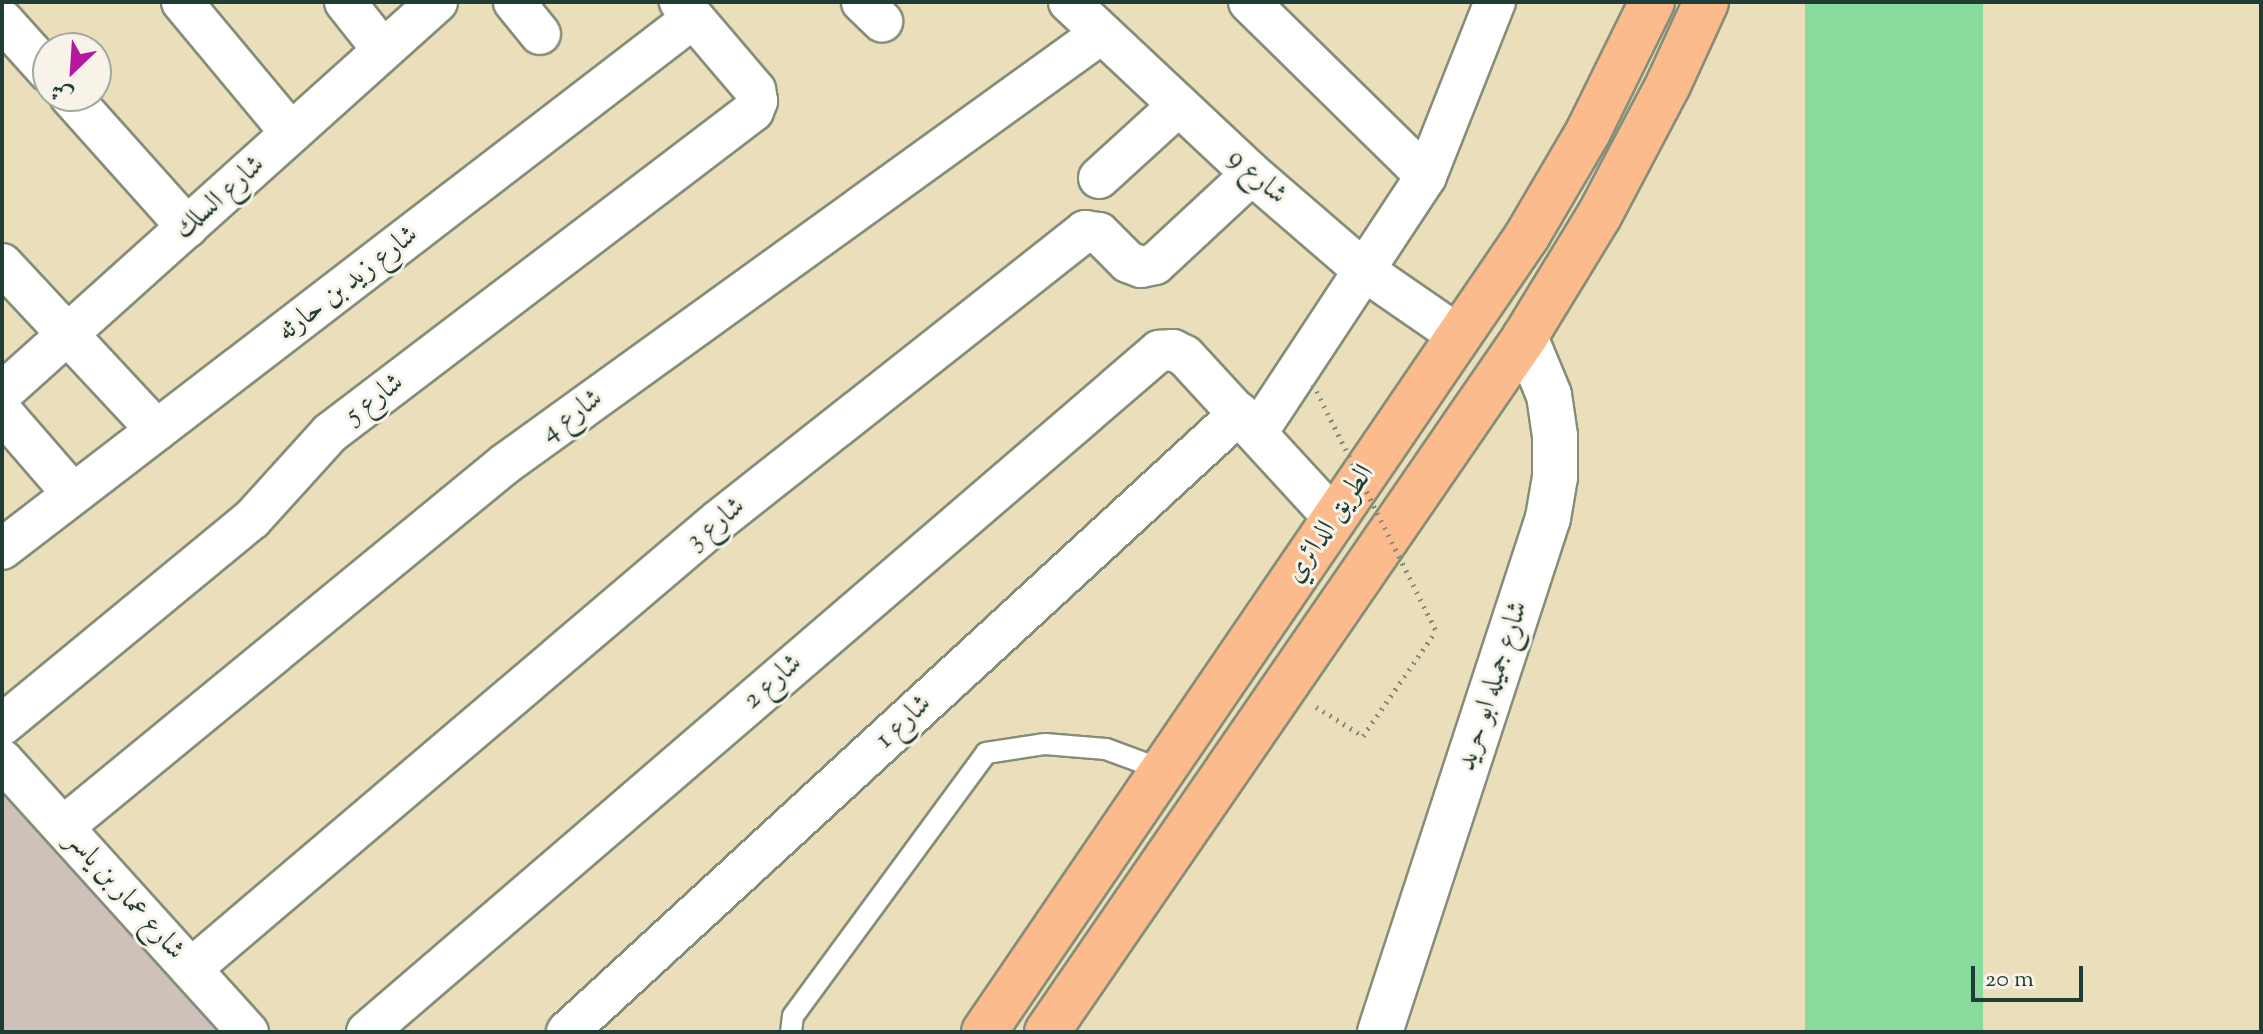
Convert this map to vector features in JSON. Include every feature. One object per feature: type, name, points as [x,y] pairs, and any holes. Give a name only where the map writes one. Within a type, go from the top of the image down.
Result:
[{"type":"main road","name":"الطريق الدائري","points":[[984,1032],[1335,519],[1550,197],[1588,132],[1652,2]]},
{"type":"main road","name":"الطريق الدائري","points":[[1047,1032],[1525,337],[1599,216],[1669,83],[1706,2]]},
{"type":"street","points":[[182,2],[291,133]]},
{"type":"street","points":[[345,2],[383,50]]},
{"type":"street","name":"شارع السلك","points":[[2,393],[437,2]]},
{"type":"street","points":[[514,2],[540,34]]},
{"type":"street","name":"شارع 9","points":[[1069,2],[1252,174],[1362,269],[1459,336]]},
{"type":"street","points":[[1249,2],[1426,176]]},
{"type":"street","name":"شارع 1","points":[[567,1032],[1249,422],[1426,176],[1495,2]]},
{"type":"street","name":"شارع 5","points":[[2,725],[252,519],[330,433],[745,118],[757,101],[755,90],[686,10]]},
{"type":"street","name":"شارع زيد بن حارثه","points":[[2,549],[157,430],[686,10]]},
{"type":"street","points":[[2,20],[32,53]]},
{"type":"street","name":"شارع 4","points":[[63,827],[505,464],[1102,33]]},
{"type":"street","points":[[1099,178],[1179,105]]},
{"type":"street","points":[[84,112],[187,227]]},
{"type":"street","name":"شارع 3","points":[[191,969],[718,521],[1079,236],[1092,230],[1099,233],[1128,262],[1141,267],[1155,264],[1252,174]]},
{"type":"street","points":[[2,264],[157,430]]},
{"type":"street","name":"شارع جميله ابو حريد","points":[[1380,1032],[1548,518],[1555,477],[1555,436],[1549,395],[1525,337]]},
{"type":"street","name":"شارع 2","points":[[367,1032],[1147,358],[1159,351],[1173,350],[1185,356],[1249,422]]},
{"type":"street","points":[[2,412],[73,494]]},
{"type":"street","points":[[1249,422],[1335,519]]},
{"type":"street","name":"شارع عمار بن ياسر","points":[[2,760],[248,1032]]},
{"type":"lane","points":[[791,1032],[793,1016],[986,753],[1045,744],[1106,749],[1163,770]]},
{"type":"path","points":[[1284,687],[1363,736],[1436,631],[1313,384]]},
{"type":"shaded area","points":[[2,785],[223,1032],[2,1032]]},
{"type":"green space","points":[[1805,2],[1983,2],[1983,1032],[1805,1032]]}]
